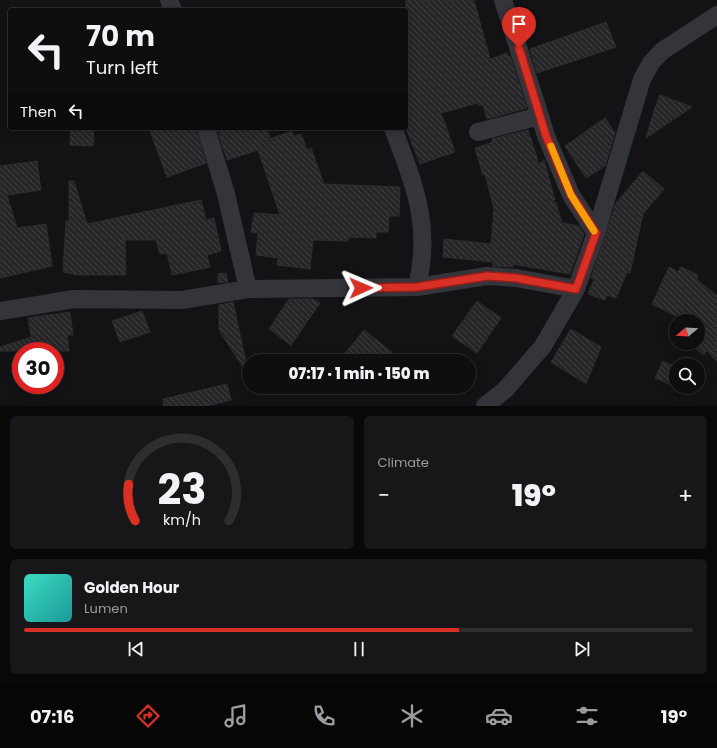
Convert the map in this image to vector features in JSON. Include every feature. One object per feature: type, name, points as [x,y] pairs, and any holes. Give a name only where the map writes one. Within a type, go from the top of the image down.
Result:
[{"type":"street","points":[[503,0],[546,136],[571,195],[596,233]]},
{"type":"street","points":[[485,406],[506,390],[543,346],[576,289],[596,233],[645,74],[662,51],[717,15]]},
{"type":"street","points":[[478,132],[540,116]]},
{"type":"street","points":[[207,130],[226,194],[248,289]]},
{"type":"street","points":[[394,130],[415,187],[424,230],[422,269],[417,287]]},
{"type":"street","points":[[0,311],[74,299],[182,300],[248,289],[417,287],[487,276],[516,278],[576,289]]},
{"type":"building","points":[[406,0],[474,0],[490,59],[507,53],[508,57],[510,56],[527,108],[487,119],[483,105],[479,106],[478,103],[441,113],[455,152],[420,164],[407,130],[408,130],[408,8],[406,8]]},
{"type":"building","points":[[606,22],[616,47],[537,73],[530,49]]},
{"type":"building","points":[[660,95],[692,107],[646,138],[654,111]]},
{"type":"building","points":[[605,118],[615,133],[605,166],[586,178],[565,146]]},
{"type":"building","points":[[71,130],[94,130],[93,146],[70,145]]},
{"type":"building","points":[[150,130],[197,130],[206,163],[167,177]]},
{"type":"building","points":[[218,130],[268,130],[270,139],[292,131],[294,136],[301,134],[307,150],[311,148],[324,184],[400,187],[399,216],[389,216],[388,232],[376,232],[376,238],[348,237],[348,241],[313,240],[310,269],[277,265],[278,258],[256,255],[258,233],[251,232],[254,213],[280,215],[258,150],[227,160]]},
{"type":"building","points":[[528,130],[539,164],[544,160],[555,200],[551,202],[556,203],[562,223],[579,226],[584,234],[570,274],[512,264],[513,267],[493,266],[493,262],[443,257],[444,239],[491,244],[494,209],[485,174],[483,175],[475,148],[493,142],[492,139]]},
{"type":"building","points":[[37,161],[41,190],[7,195],[17,228],[46,224],[52,266],[0,278],[0,166]]},
{"type":"building","points":[[643,171],[664,189],[643,214],[630,273],[627,272],[616,298],[607,295],[605,300],[588,294],[594,279],[591,278],[616,203]]},
{"type":"building","points":[[69,181],[74,181],[87,224],[201,200],[206,220],[214,218],[221,251],[207,255],[210,267],[172,275],[167,253],[160,254],[156,240],[125,240],[126,275],[78,275],[63,272],[66,221],[69,221]]},
{"type":"building","points":[[669,267],[678,272],[681,267],[698,275],[696,279],[717,296],[717,362],[707,350],[704,355],[698,350],[705,350],[705,314],[672,314],[652,304]]},
{"type":"building","points":[[226,273],[228,282],[218,283],[218,274]]},
{"type":"building","points":[[289,299],[313,299],[320,303],[291,345],[269,329]]},
{"type":"building","points":[[477,301],[501,318],[477,353],[452,336]]},
{"type":"building","points":[[233,302],[244,354],[242,354],[242,366],[219,330],[219,305]]},
{"type":"building","points":[[142,311],[150,332],[120,342],[112,321]]},
{"type":"building","points":[[70,312],[73,335],[67,335],[69,351],[64,351],[64,342],[16,342],[31,337],[28,318]]},
{"type":"building","points":[[571,329],[601,347],[586,384],[551,362]]},
{"type":"building","points":[[364,330],[392,352],[390,354],[345,354]]},
{"type":"building","points":[[12,343],[12,351],[0,351],[0,347]]},
{"type":"building","points":[[663,361],[669,364],[669,384],[655,378]]},
{"type":"building","points":[[227,384],[231,400],[206,406],[164,406],[163,399]]},
{"type":"slow traffic","points":[[551,146],[571,195],[594,231]]},
{"type":"route","points":[[361,288],[417,287],[487,276],[516,278],[576,289],[596,233],[571,195],[546,136],[519,48]]}]
